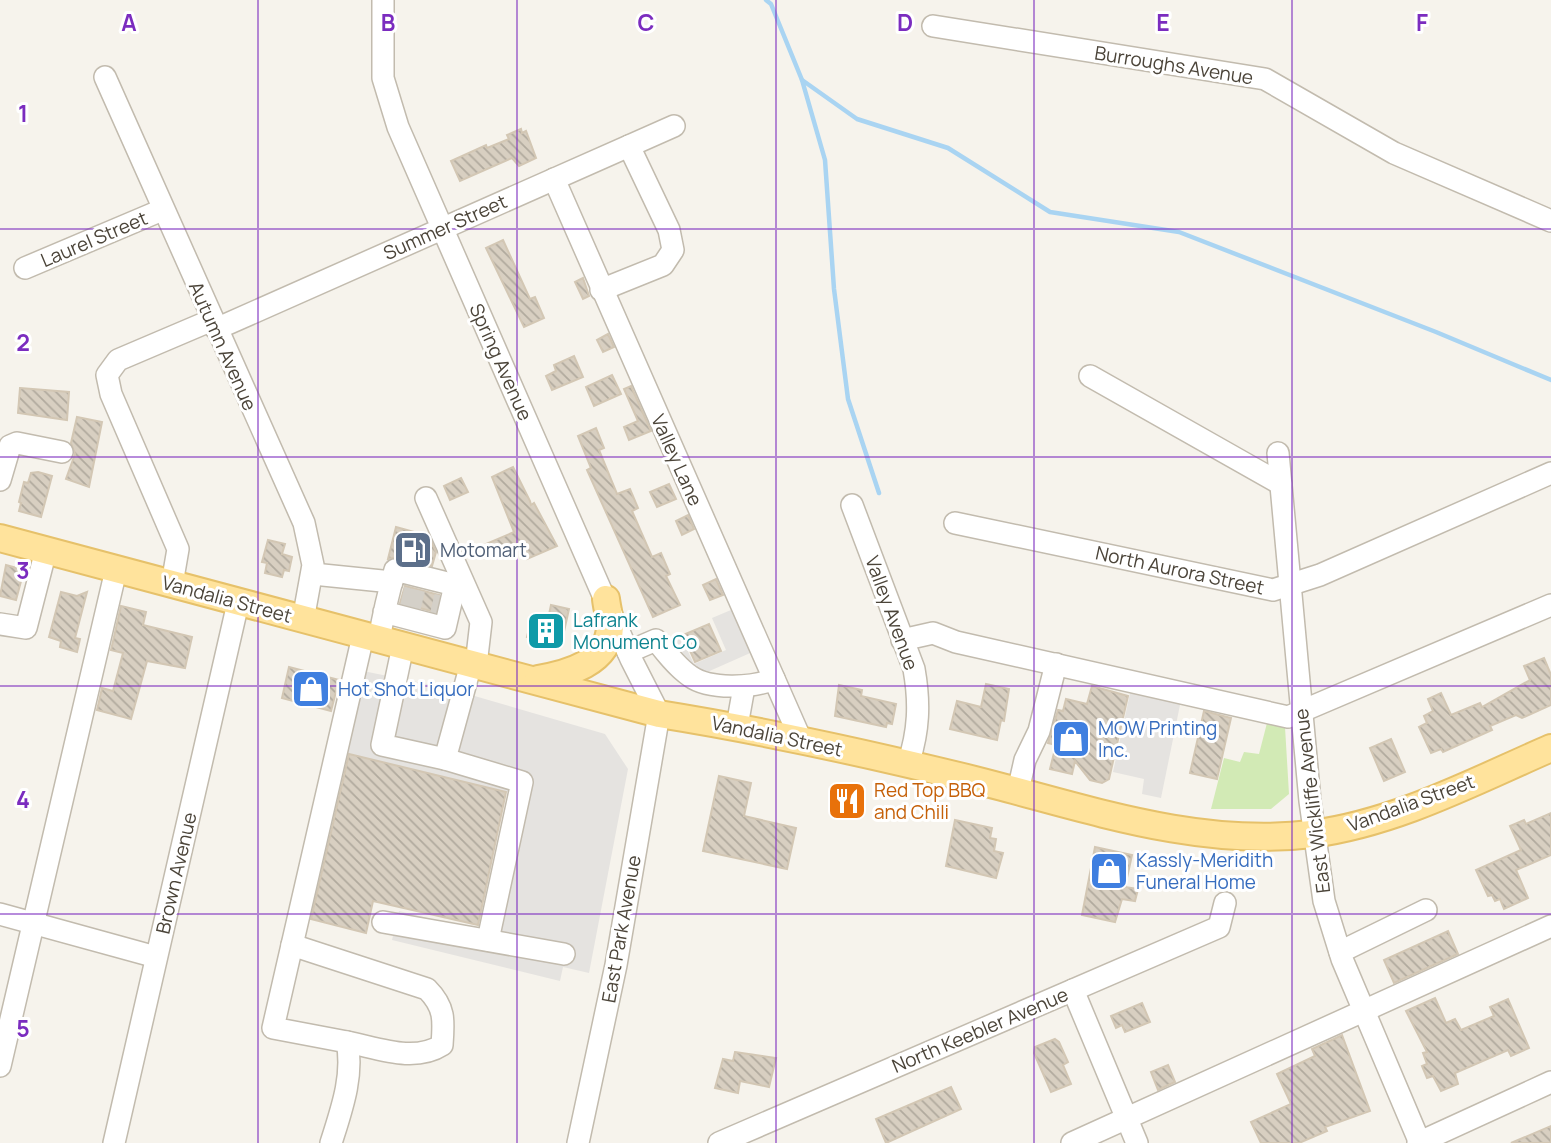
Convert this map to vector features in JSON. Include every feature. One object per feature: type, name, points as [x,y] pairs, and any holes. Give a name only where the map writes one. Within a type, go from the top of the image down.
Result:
[{"type":"main road","name":"Vandalia Street","points":[[0,538],[659,714],[737,726],[801,740],[1194,833],[1262,838],[1314,834],[1391,814],[1551,748]]},
{"type":"main road","points":[[534,680],[561,675],[587,663],[603,649],[610,627],[606,599]]},
{"type":"street","name":"Spring Avenue","points":[[383,0],[383,78],[398,127],[628,652],[659,714]]},
{"type":"street","name":"Burroughs Avenue","points":[[933,26],[1265,79],[1394,153],[1551,221]]},
{"type":"street","name":"Autumn Avenue","points":[[105,77],[162,210],[304,523],[313,574],[303,620]]},
{"type":"street","name":"Summer Street","points":[[172,584],[178,549],[111,394],[107,375],[118,359],[214,324],[442,229],[674,126]]},
{"type":"street","points":[[601,290],[663,265],[673,250],[669,230],[629,146]]},
{"type":"street","name":"Valley Lane","points":[[554,178],[801,740]]},
{"type":"street","name":"Laurel Street","points":[[25,268],[162,210]]},
{"type":"street","points":[[1090,376],[1281,484]]},
{"type":"street","points":[[0,480],[10,446],[17,443],[62,452]]},
{"type":"street","name":"East Wickliffe Avenue","points":[[1278,453],[1301,713],[1324,901],[1340,952],[1419,1143]]},
{"type":"street","name":"North Aurora Street","points":[[956,523],[1273,590],[1291,586],[1551,473]]},
{"type":"street","points":[[426,498],[460,586],[482,628],[445,759]]},
{"type":"street","name":"Valley Avenue","points":[[852,505],[914,669],[919,696],[919,722],[908,764]]},
{"type":"street","points":[[0,624],[26,628],[46,550]]},
{"type":"street","points":[[0,1066],[36,924],[116,570]]},
{"type":"street","points":[[292,945],[427,989],[439,1001],[445,1018],[442,1045],[428,1054],[409,1054],[273,1028],[292,945],[382,641],[395,570],[460,586]]},
{"type":"street","points":[[313,574],[391,596],[445,628],[447,608],[460,586]]},
{"type":"street","name":"Brown Avenue","points":[[114,1143],[238,603]]},
{"type":"street","points":[[902,640],[933,633],[956,642],[1288,717],[1551,605]]},
{"type":"street","points":[[628,652],[656,640],[693,679],[744,687],[757,686],[774,679]]},
{"type":"street","points":[[382,641],[382,745],[445,759],[522,782],[488,940]]},
{"type":"street","points":[[1018,791],[1025,760],[1039,731],[1056,664]]},
{"type":"street","points":[[737,726],[744,687]]},
{"type":"street","name":"East Park Avenue","points":[[578,1143],[616,965],[659,714]]},
{"type":"street","name":"North Keebler Avenue","points":[[719,1143],[1219,928],[1225,903]]},
{"type":"street","points":[[1340,952],[1426,911]]},
{"type":"street","points":[[0,915],[156,957]]},
{"type":"street","points":[[383,922],[564,954]]},
{"type":"street","points":[[1072,1143],[1551,926]]},
{"type":"street","points":[[1073,990],[1137,1143]]},
{"type":"street","points":[[331,1143],[351,1060],[347,1042]]},
{"type":"street","points":[[1419,1143],[1551,1083]]},
{"type":"green space","points":[[1267,723],[1285,727],[1289,794],[1271,809],[1211,809],[1224,758],[1240,762],[1244,752],[1259,754]]},
{"type":"shaded area","points":[[738,607],[757,650],[687,681],[667,638],[679,633],[694,664],[726,650],[712,618]]},
{"type":"shaded area","points":[[363,671],[447,688],[605,734],[628,769],[589,973],[563,967],[560,981],[392,940],[399,911],[484,932],[517,794],[344,754]]},
{"type":"shaded area","points":[[1131,689],[1181,700],[1161,798],[1142,794],[1144,779],[1113,772]]},
{"type":"building","points":[[521,129],[522,133],[526,131],[536,158],[519,166],[512,158],[460,181],[451,161],[486,145],[487,148],[509,139],[507,135]]},
{"type":"building","points":[[503,240],[530,299],[535,297],[544,318],[524,327],[486,248]]},
{"type":"building","points":[[583,278],[589,296],[583,299],[575,282]]},
{"type":"building","points":[[608,334],[614,347],[603,352],[597,340]]},
{"type":"building","points":[[574,356],[583,377],[552,390],[546,376],[556,371],[554,365]]},
{"type":"building","points":[[612,375],[621,394],[594,406],[586,387]]},
{"type":"building","points":[[631,386],[651,431],[629,440],[624,427],[638,421],[624,389]]},
{"type":"building","points":[[20,388],[69,392],[67,420],[18,413]]},
{"type":"building","points":[[77,417],[102,422],[89,487],[66,479],[75,454],[71,443]]},
{"type":"building","points":[[596,428],[604,448],[599,450],[617,494],[630,489],[638,508],[632,511],[652,557],[661,553],[670,574],[666,576],[680,605],[653,617],[587,470],[591,468],[578,436]]},
{"type":"building","points":[[513,467],[531,505],[534,503],[557,546],[527,559],[521,545],[492,557],[486,544],[514,532],[492,477]]},
{"type":"building","points":[[31,473],[52,476],[41,517],[19,511],[24,482],[28,483]]},
{"type":"building","points":[[461,478],[468,492],[450,500],[444,486]]},
{"type":"building","points":[[669,484],[676,499],[657,507],[650,492]]},
{"type":"building","points":[[688,515],[694,529],[682,535],[676,521]]},
{"type":"building","name":"Motomart","points":[[396,527],[429,536],[436,552],[432,566],[398,557],[388,559]]},
{"type":"building","points":[[268,540],[285,544],[282,554],[292,557],[289,571],[284,570],[282,577],[265,573],[267,563],[262,562]]},
{"type":"building","points":[[6,565],[24,570],[16,600],[0,596]]},
{"type":"building","points":[[716,579],[723,595],[710,600],[703,585]]},
{"type":"building","points":[[405,586],[439,595],[435,612],[400,603]]},
{"type":"building","points":[[61,592],[77,596],[87,592],[75,638],[80,639],[77,652],[60,647],[61,641],[49,637]]},
{"type":"building","name":"Lafrank Monument Co","points":[[551,605],[569,609],[561,645],[527,637],[531,620],[547,624]]},
{"type":"building","points":[[121,606],[146,612],[143,625],[192,637],[185,668],[147,661],[131,719],[97,710],[102,688],[113,691],[123,653],[111,650]]},
{"type":"building","points":[[709,624],[721,651],[695,662],[683,635]]},
{"type":"building","points":[[1544,658],[1551,675],[1551,705],[1522,718],[1516,715],[1490,726],[1492,730],[1443,752],[1441,749],[1431,753],[1419,727],[1427,723],[1424,716],[1433,711],[1428,699],[1441,693],[1451,715],[1480,703],[1482,707],[1530,680],[1524,666]]},
{"type":"building","name":"Hot Shot Liquor","points":[[289,667],[339,680],[331,711],[282,698]]},
{"type":"building","points":[[986,684],[1009,689],[1004,721],[1001,720],[997,740],[950,729],[957,701],[981,707]]},
{"type":"building","points":[[839,685],[862,690],[861,696],[896,704],[892,724],[887,723],[886,727],[835,716]]},
{"type":"building","points":[[1092,686],[1128,696],[1109,779],[1102,783],[1090,780],[1075,761],[1072,774],[1050,769],[1056,745],[1048,743],[1058,710],[1063,711],[1066,699],[1087,704]]},
{"type":"building","points":[[1204,711],[1231,718],[1217,779],[1190,773]]},
{"type":"building","points":[[1391,739],[1405,772],[1384,781],[1370,748]]},
{"type":"building","points":[[349,754],[506,792],[478,925],[373,901],[366,933],[311,919]]},
{"type":"building","points":[[719,776],[751,783],[744,816],[796,828],[787,869],[703,851]]},
{"type":"building","points":[[1551,813],[1551,855],[1516,870],[1528,898],[1504,909],[1500,899],[1495,901],[1492,895],[1488,896],[1476,870],[1521,850],[1510,826],[1524,820],[1526,824]]},
{"type":"building","points":[[955,820],[992,828],[990,838],[996,839],[994,851],[1003,853],[996,878],[946,866]]},
{"type":"building","name":"Kassly-Meridith Funeral Home","points":[[1095,847],[1132,855],[1125,887],[1138,889],[1135,901],[1122,899],[1115,922],[1082,915]]},
{"type":"building","points":[[1448,931],[1458,954],[1394,983],[1384,960]]},
{"type":"building","points":[[1435,998],[1446,1023],[1455,1019],[1461,1030],[1494,1016],[1490,1007],[1508,999],[1529,1048],[1511,1056],[1508,1050],[1455,1073],[1458,1084],[1441,1091],[1433,1076],[1427,1078],[1422,1066],[1427,1064],[1423,1053],[1427,1052],[1406,1011]]},
{"type":"building","points":[[1142,1003],[1150,1022],[1125,1032],[1122,1025],[1116,1028],[1111,1016]]},
{"type":"building","points":[[1342,1035],[1370,1111],[1325,1127],[1327,1131],[1299,1143],[1261,1143],[1251,1122],[1291,1104],[1277,1074],[1315,1056],[1312,1049]]},
{"type":"building","points":[[1055,1039],[1068,1062],[1063,1065],[1071,1084],[1051,1092],[1034,1053],[1035,1047]]},
{"type":"building","points":[[735,1052],[776,1058],[769,1087],[740,1081],[738,1093],[715,1088],[723,1059],[733,1061]]},
{"type":"building","points":[[1168,1065],[1175,1082],[1158,1090],[1151,1072]]},
{"type":"building","points":[[951,1087],[961,1109],[886,1143],[876,1119]]},
{"type":"building","points":[[1551,1126],[1551,1143],[1511,1143]]},
{"type":"waterway","points":[[766,0],[771,4],[802,80],[857,119],[948,148],[1050,212],[1179,232],[1551,380]]},
{"type":"waterway","points":[[802,80],[825,160],[834,289],[848,399],[879,493]]},
{"type":"tunnel","points":[[402,597],[444,607]]},
{"type":"place","name":"Motomart","points":[[413,550]]},
{"type":"place","name":"Lafrank Monument Co","points":[[546,631]]},
{"type":"place","name":"Hot Shot Liquor","points":[[311,689]]},
{"type":"place","name":"MOW Printing Inc.","points":[[1071,739]]},
{"type":"place","name":"Red Top BBQ and Chili","points":[[847,801]]},
{"type":"place","name":"Kassly-Meridith Funeral Home","points":[[1109,871]]}]
